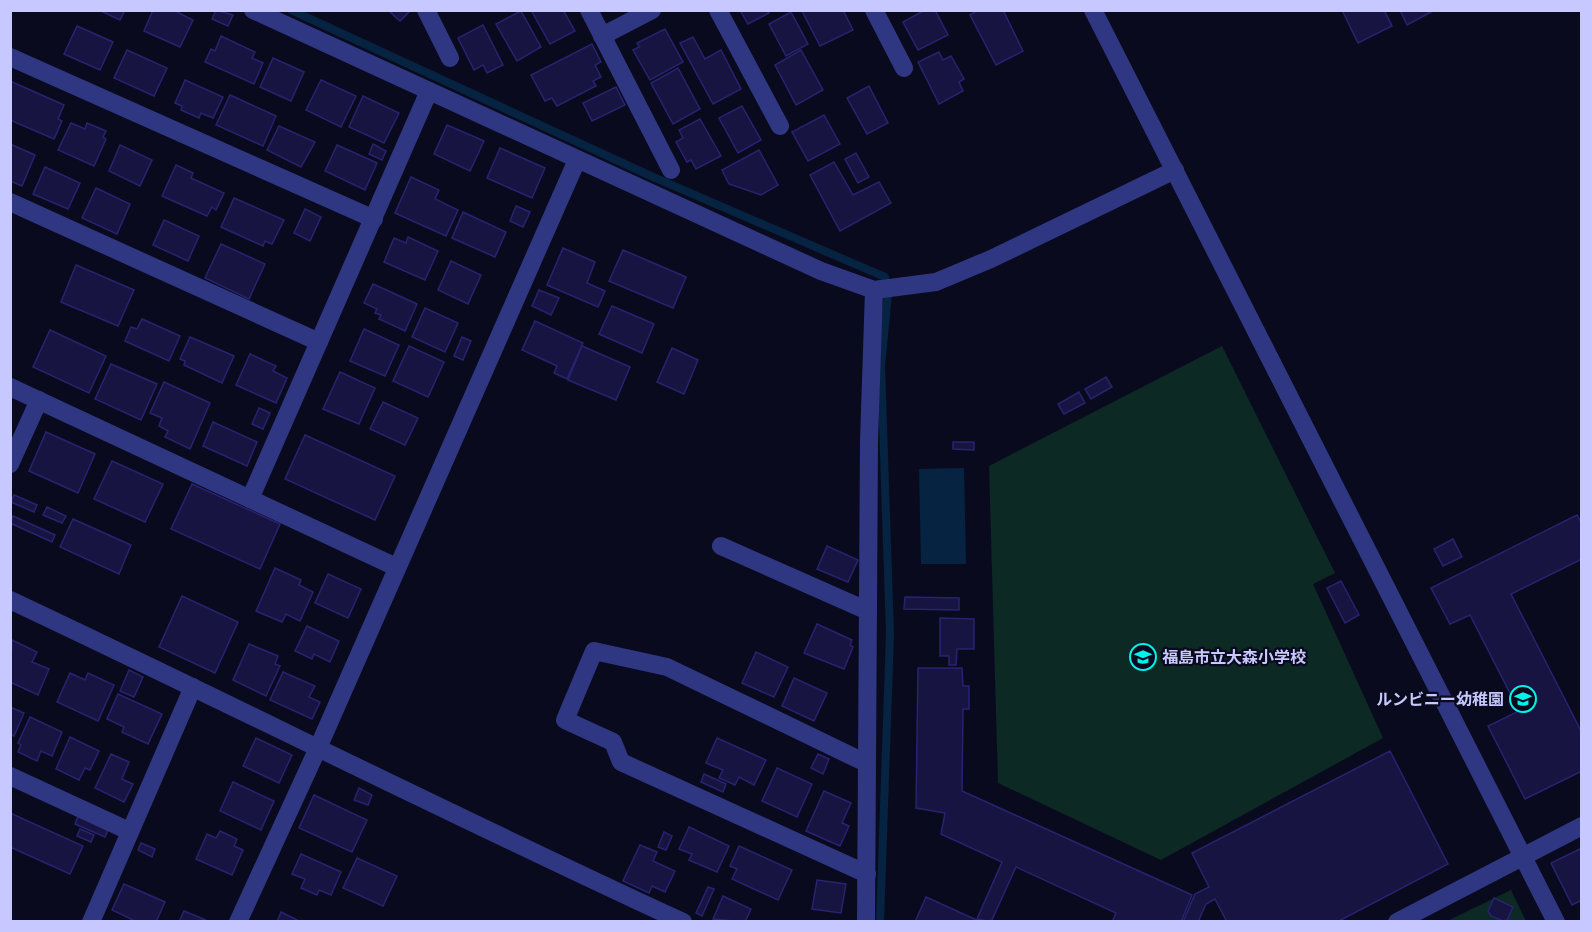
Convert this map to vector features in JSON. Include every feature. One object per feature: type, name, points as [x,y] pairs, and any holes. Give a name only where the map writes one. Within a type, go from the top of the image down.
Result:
[{"type":"street","points":[[253,10],[821,271],[874,290],[936,282],[991,259],[1175,170]]},
{"type":"street","points":[[426,10],[450,58]]},
{"type":"street","points":[[589,10],[671,170]]},
{"type":"street","points":[[603,36],[652,10]]},
{"type":"street","points":[[718,10],[780,126]]},
{"type":"street","points":[[874,10],[904,68]]},
{"type":"street","points":[[1093,10],[1556,921]]},
{"type":"street","points":[[10,57],[374,219]]},
{"type":"street","points":[[250,499],[429,91]]},
{"type":"street","points":[[238,921],[318,748],[577,160]]},
{"type":"street","points":[[10,202],[319,342]]},
{"type":"street","points":[[866,921],[869,441],[874,290]]},
{"type":"street","points":[[10,387],[396,567]]},
{"type":"street","points":[[10,464],[39,400]]},
{"type":"street","points":[[721,546],[868,611]]},
{"type":"street","points":[[10,600],[193,687],[369,775],[683,921]]},
{"type":"street","points":[[866,763],[667,667],[594,651],[565,720],[614,742],[621,762],[867,874]]},
{"type":"street","points":[[91,921],[193,687]]},
{"type":"street","points":[[10,776],[129,831]]},
{"type":"street","points":[[1397,921],[1581,826]]},
{"type":"green space","points":[[1222,346],[1335,573],[1313,584],[1383,738],[1161,860],[998,783],[989,466]]},
{"type":"green space","points":[[1511,890],[1526,921],[1445,922]]},
{"type":"water","points":[[964,468],[966,564],[921,564],[919,469]]},
{"type":"building","points":[[99,10],[125,10],[120,20]]},
{"type":"building","points":[[153,10],[173,10],[193,20],[180,47],[144,31]]},
{"type":"building","points":[[216,10],[233,15],[228,26],[212,19]]},
{"type":"building","points":[[391,10],[408,10],[409,12],[400,21],[390,12]]},
{"type":"building","points":[[531,10],[563,10],[575,31],[550,44]]},
{"type":"building","points":[[740,10],[767,10],[769,13],[748,24]]},
{"type":"building","points":[[843,10],[853,30],[820,46],[802,11]]},
{"type":"building","points":[[925,10],[935,10],[948,35],[918,50],[903,22]]},
{"type":"building","points":[[978,10],[1003,10],[1023,51],[996,65],[970,15]]},
{"type":"building","points":[[1342,10],[1384,10],[1392,26],[1358,43]]},
{"type":"building","points":[[1400,10],[1433,10],[1433,11],[1407,25]]},
{"type":"building","points":[[521,11],[541,47],[517,61],[496,24]]},
{"type":"building","points":[[791,12],[808,44],[786,56],[769,24]]},
{"type":"building","points":[[483,25],[503,65],[487,73],[483,65],[474,70],[458,38]]},
{"type":"building","points":[[77,26],[113,42],[100,70],[64,54]]},
{"type":"building","points":[[665,29],[683,62],[650,80],[633,50],[639,47],[637,43]]},
{"type":"building","points":[[221,36],[255,52],[252,58],[263,63],[254,84],[205,62],[211,49],[215,51]]},
{"type":"building","points":[[693,37],[705,59],[721,50],[741,89],[713,104],[680,43]]},
{"type":"building","points":[[592,44],[601,62],[595,65],[601,77],[593,81],[596,86],[557,106],[552,98],[545,101],[531,75]]},
{"type":"building","points":[[127,50],[167,68],[154,96],[114,78]]},
{"type":"building","points":[[801,50],[823,90],[796,105],[775,65]]},
{"type":"building","points":[[939,52],[943,60],[951,56],[964,79],[959,82],[963,91],[939,104],[918,62]]},
{"type":"building","points":[[273,58],[304,72],[291,101],[260,87]]},
{"type":"building","points":[[678,68],[700,109],[673,124],[651,83]]},
{"type":"building","points":[[185,80],[223,97],[213,118],[201,113],[199,118],[181,110],[182,106],[175,103]]},
{"type":"building","points":[[321,80],[356,96],[341,127],[306,110]]},
{"type":"building","points":[[10,81],[64,105],[58,119],[62,121],[54,139],[10,120]]},
{"type":"building","points":[[869,86],[888,123],[867,134],[847,98]]},
{"type":"building","points":[[616,87],[625,105],[592,121],[583,103]]},
{"type":"building","points":[[230,95],[276,116],[263,146],[216,125]]},
{"type":"building","points":[[363,96],[399,113],[384,143],[349,127]]},
{"type":"building","points":[[742,106],[761,140],[738,153],[719,118]]},
{"type":"building","points":[[824,115],[840,144],[808,161],[792,132]]},
{"type":"building","points":[[700,119],[721,156],[696,169],[691,160],[687,162],[676,142],[683,138],[679,130]]},
{"type":"building","points":[[71,123],[85,129],[87,123],[106,131],[103,137],[106,139],[94,166],[58,150]]},
{"type":"building","points":[[447,125],[484,141],[470,171],[434,154]]},
{"type":"building","points":[[279,126],[315,142],[301,167],[267,150]]},
{"type":"building","points":[[10,144],[35,155],[22,186],[10,181]]},
{"type":"building","points":[[373,144],[386,151],[382,160],[369,154]]},
{"type":"building","points":[[120,145],[152,160],[140,186],[109,171]]},
{"type":"building","points":[[337,145],[377,163],[365,190],[325,171]]},
{"type":"building","points":[[500,148],[545,168],[532,198],[487,178]]},
{"type":"building","points":[[759,150],[778,185],[761,195],[729,184],[722,170]]},
{"type":"building","points":[[856,153],[869,177],[858,183],[845,159]]},
{"type":"building","points":[[834,162],[853,195],[879,182],[891,203],[840,231],[810,175]]},
{"type":"building","points":[[176,165],[193,173],[191,178],[224,193],[216,210],[212,207],[207,216],[162,196]]},
{"type":"building","points":[[45,167],[80,183],[68,209],[33,194]]},
{"type":"building","points":[[411,177],[439,190],[435,199],[458,210],[446,236],[395,213]]},
{"type":"building","points":[[96,188],[130,204],[117,234],[82,218]]},
{"type":"building","points":[[234,198],[284,220],[272,244],[265,241],[263,246],[221,227]]},
{"type":"building","points":[[516,206],[530,212],[523,227],[510,221]]},
{"type":"building","points":[[305,209],[321,217],[310,241],[294,233]]},
{"type":"building","points":[[463,212],[506,232],[495,257],[452,238]]},
{"type":"building","points":[[164,220],[199,236],[188,261],[153,245]]},
{"type":"building","points":[[408,237],[438,251],[425,280],[384,262],[394,238],[406,243]]},
{"type":"building","points":[[221,244],[265,264],[249,299],[205,278]]},
{"type":"building","points":[[563,248],[595,262],[587,283],[605,291],[598,307],[547,285]]},
{"type":"building","points":[[623,250],[686,277],[673,308],[609,281]]},
{"type":"building","points":[[451,261],[481,275],[468,304],[438,290]]},
{"type":"building","points":[[76,265],[134,290],[118,326],[61,302]]},
{"type":"building","points":[[373,284],[417,304],[405,331],[379,319],[381,315],[375,313],[377,309],[364,303]]},
{"type":"building","points":[[539,290],[559,298],[551,315],[532,306]]},
{"type":"building","points":[[612,306],[654,324],[642,353],[599,334]]},
{"type":"building","points":[[425,308],[458,323],[445,352],[412,337]]},
{"type":"building","points":[[142,319],[180,336],[169,361],[125,341],[131,327],[137,329]]},
{"type":"building","points":[[535,321],[583,343],[567,379],[554,373],[557,366],[522,350]]},
{"type":"building","points":[[364,329],[399,345],[385,376],[350,361]]},
{"type":"building","points":[[50,330],[106,356],[89,393],[33,367]]},
{"type":"building","points":[[190,337],[234,356],[222,383],[184,365],[185,361],[180,359]]},
{"type":"building","points":[[462,337],[471,341],[463,360],[454,356]]},
{"type":"building","points":[[409,346],[444,362],[428,397],[393,381]]},
{"type":"building","points":[[582,346],[630,367],[616,400],[568,380]]},
{"type":"building","points":[[672,348],[698,360],[684,394],[657,382]]},
{"type":"building","points":[[250,354],[276,366],[273,371],[287,378],[276,403],[236,385]]},
{"type":"building","points":[[111,364],[157,384],[141,420],[95,399]]},
{"type":"building","points":[[340,372],[375,388],[359,424],[323,409]]},
{"type":"building","points":[[1106,377],[1112,387],[1091,399],[1085,389]]},
{"type":"building","points":[[164,382],[210,403],[190,449],[165,437],[168,431],[159,426],[162,418],[150,413]]},
{"type":"building","points":[[1079,392],[1085,403],[1064,414],[1058,404]]},
{"type":"building","points":[[383,402],[418,418],[405,445],[370,429]]},
{"type":"building","points":[[259,408],[270,413],[263,429],[252,424]]},
{"type":"building","points":[[213,422],[257,442],[247,466],[203,446]]},
{"type":"building","points":[[46,432],[95,454],[78,493],[29,471]]},
{"type":"building","points":[[305,435],[395,476],[375,520],[285,479]]},
{"type":"building","points":[[953,442],[974,442],[974,450],[953,449]]},
{"type":"building","points":[[112,461],[163,484],[145,522],[94,499]]},
{"type":"building","points":[[192,484],[280,524],[260,569],[171,529]]},
{"type":"building","points":[[14,495],[37,505],[34,512],[11,502]]},
{"type":"building","points":[[47,507],[66,516],[62,523],[43,515]]},
{"type":"building","points":[[1577,515],[1582,524],[1582,559],[1511,594],[1582,733],[1582,771],[1525,799],[1488,726],[1519,711],[1470,615],[1450,624],[1431,588]]},
{"type":"building","points":[[13,516],[55,535],[52,542],[10,523]]},
{"type":"building","points":[[73,519],[131,545],[119,574],[60,547]]},
{"type":"building","points":[[1453,539],[1462,557],[1443,566],[1434,549]]},
{"type":"building","points":[[827,546],[858,560],[848,582],[817,569]]},
{"type":"building","points":[[275,568],[301,580],[299,585],[313,592],[300,621],[286,614],[282,622],[256,611]]},
{"type":"building","points":[[328,574],[361,589],[348,618],[315,603]]},
{"type":"building","points":[[1341,581],[1359,615],[1345,623],[1327,588]]},
{"type":"building","points":[[182,596],[238,622],[215,673],[159,647]]},
{"type":"building","points":[[905,597],[959,598],[959,610],[904,609]]},
{"type":"building","points":[[940,618],[974,619],[974,649],[957,649],[956,665],[949,665],[949,656],[940,656]]},
{"type":"building","points":[[817,624],[852,640],[850,645],[853,647],[844,669],[804,653]]},
{"type":"building","points":[[307,626],[339,641],[330,662],[314,654],[312,659],[295,651]]},
{"type":"building","points":[[12,640],[37,652],[32,662],[49,669],[38,695],[10,682]]},
{"type":"building","points":[[249,644],[278,656],[275,664],[280,666],[266,696],[233,680]]},
{"type":"building","points":[[756,652],[788,667],[774,697],[742,683]]},
{"type":"building","points":[[918,668],[962,668],[963,686],[969,686],[969,709],[963,709],[962,791],[1192,895],[1181,922],[1112,922],[1116,913],[1016,867],[991,922],[977,919],[1002,862],[941,834],[945,813],[916,808]]},
{"type":"building","points":[[129,670],[143,677],[134,697],[120,691]]},
{"type":"building","points":[[283,672],[315,686],[309,697],[320,702],[312,719],[270,700]]},
{"type":"building","points":[[70,673],[85,680],[88,673],[114,685],[98,721],[57,702]]},
{"type":"building","points":[[794,678],[827,693],[814,721],[782,706]]},
{"type":"building","points":[[118,694],[162,714],[148,744],[122,732],[124,727],[107,719]]},
{"type":"building","points":[[10,707],[24,713],[14,736],[10,734]]},
{"type":"building","points":[[30,717],[62,732],[52,756],[41,751],[37,761],[18,752],[21,745],[18,743]]},
{"type":"building","points":[[70,737],[99,751],[90,770],[85,768],[79,780],[56,769]]},
{"type":"building","points":[[256,738],[292,755],[279,783],[243,766]]},
{"type":"building","points":[[717,738],[766,760],[754,785],[739,777],[735,785],[719,778],[723,770],[706,763]]},
{"type":"building","points":[[1390,751],[1448,864],[1337,922],[1227,922],[1215,899],[1206,904],[1198,922],[1183,922],[1195,894],[1209,887],[1192,853]]},
{"type":"building","points":[[111,754],[129,762],[122,779],[133,784],[124,802],[95,788]]},
{"type":"building","points":[[818,754],[829,759],[823,774],[811,768]]},
{"type":"building","points":[[777,768],[812,784],[797,817],[762,801]]},
{"type":"building","points":[[704,774],[726,784],[723,792],[701,782]]},
{"type":"building","points":[[233,782],[274,801],[261,830],[220,811]]},
{"type":"building","points":[[359,788],[372,795],[368,805],[354,800]]},
{"type":"building","points":[[824,791],[851,803],[842,823],[849,826],[840,846],[806,831]]},
{"type":"building","points":[[314,795],[367,820],[352,852],[299,828]]},
{"type":"building","points":[[10,813],[83,846],[70,874],[10,847]]},
{"type":"building","points":[[78,816],[108,830],[105,837],[75,824]]},
{"type":"building","points":[[689,827],[729,846],[717,872],[689,860],[692,854],[679,849]]},
{"type":"building","points":[[80,829],[94,835],[91,842],[77,836]]},
{"type":"building","points":[[220,831],[237,839],[234,846],[243,850],[232,875],[196,859],[207,834],[216,838]]},
{"type":"building","points":[[664,832],[672,836],[666,850],[658,847]]},
{"type":"building","points":[[141,843],[155,849],[152,857],[138,850]]},
{"type":"building","points":[[640,845],[657,852],[653,861],[675,871],[665,892],[652,886],[649,893],[623,881]]},
{"type":"building","points":[[739,846],[792,870],[778,900],[732,879],[737,869],[730,866]]},
{"type":"building","points":[[1582,848],[1582,900],[1572,905],[1551,863]]},
{"type":"building","points":[[301,854],[341,872],[331,895],[319,890],[317,895],[301,888],[305,879],[292,874]]},
{"type":"building","points":[[357,858],[397,876],[383,906],[343,888]]},
{"type":"building","points":[[817,880],[846,884],[841,913],[812,909]]},
{"type":"building","points":[[124,884],[165,902],[156,922],[137,922],[112,910]]},
{"type":"building","points":[[708,887],[714,889],[702,916],[696,913]]},
{"type":"building","points":[[723,896],[751,909],[745,922],[713,919]]},
{"type":"building","points":[[926,897],[981,922],[915,922]]},
{"type":"building","points":[[1494,898],[1513,907],[1507,920],[1503,921],[1491,916],[1488,911]]},
{"type":"building","points":[[184,911],[206,920],[179,922]]},
{"type":"building","points":[[281,912],[301,922],[277,922]]},
{"type":"waterway","points":[[291,10],[651,176],[885,277],[888,294],[881,366],[890,634],[880,922]]},
{"type":"place","name":"福島市立大森小学校","points":[[1143,657]]},
{"type":"place","name":"ルンビニー幼稚園","points":[[1523,699]]}]
